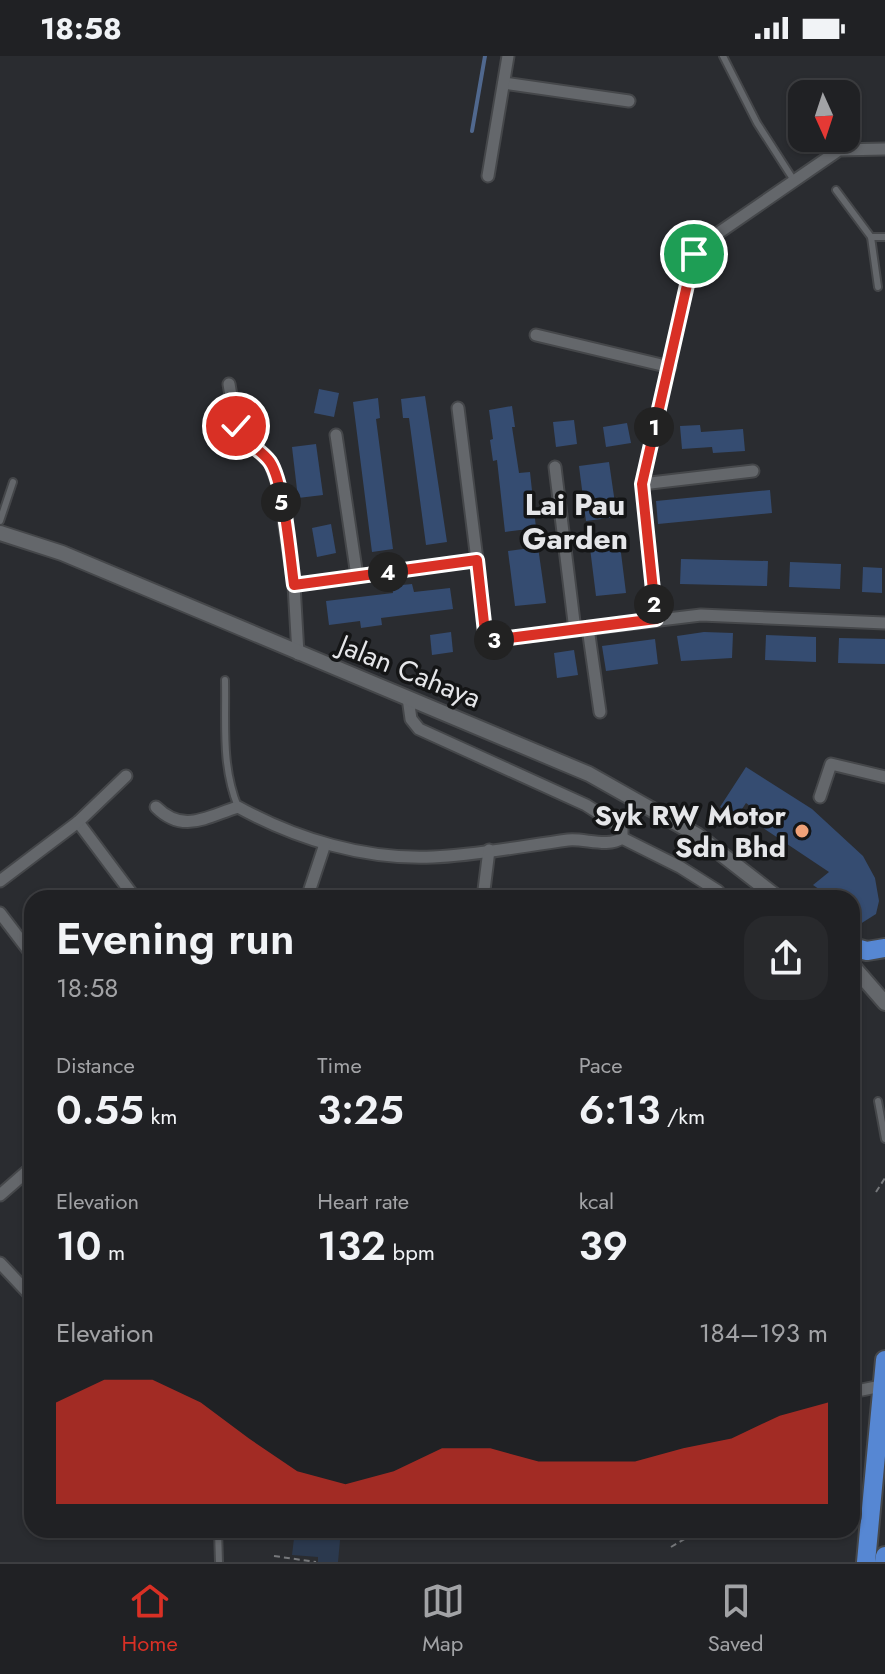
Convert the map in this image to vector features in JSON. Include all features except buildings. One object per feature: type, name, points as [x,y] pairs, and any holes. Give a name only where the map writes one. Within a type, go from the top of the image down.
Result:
[{"type":"highway","points":[[860,949],[885,948]]},
{"type":"highway","points":[[866,1562],[885,1360]]},
{"type":"highway","points":[[884,1562],[885,1556]]},
{"type":"street","points":[[488,176],[508,56]]},
{"type":"street","points":[[504,83],[629,101]]},
{"type":"street","points":[[656,619],[642,484],[691,261],[698,247],[793,179],[844,148],[885,149]]},
{"type":"street","points":[[536,335],[670,367]]},
{"type":"street","points":[[229,384],[237,431],[270,462],[276,477],[294,585],[298,654]]},
{"type":"street","points":[[458,408],[486,641],[701,615],[885,623]]},
{"type":"street","points":[[336,435],[357,576]]},
{"type":"street","points":[[555,467],[582,629],[600,712]]},
{"type":"street","points":[[642,484],[753,471]]},
{"type":"street","name":"Jalan Cahaya","points":[[0,533],[62,553],[627,793],[697,835],[768,890]]},
{"type":"street","points":[[294,585],[477,560]]},
{"type":"street","points":[[408,698],[411,719],[419,729],[586,805],[622,828],[622,838]]},
{"type":"street","points":[[820,797],[831,764],[885,777]]},
{"type":"street","points":[[0,881],[78,822],[126,776]]},
{"type":"street","points":[[156,807],[169,820],[179,823],[238,807],[276,828],[325,844],[377,854],[432,857],[580,839],[610,843],[622,838],[680,867],[716,890]]},
{"type":"street","points":[[78,822],[129,890]]},
{"type":"street","points":[[310,890],[325,844]]},
{"type":"street","points":[[484,890],[489,850]]},
{"type":"street","points":[[0,913],[24,944]]},
{"type":"street","points":[[860,974],[885,1003]]},
{"type":"street","points":[[0,1195],[24,1174]]},
{"type":"street","points":[[0,1263],[24,1288]]},
{"type":"street","points":[[860,1390],[881,1386]]},
{"type":"lane","points":[[723,56],[757,123],[793,179]]},
{"type":"lane","points":[[836,190],[871,237],[878,287]]},
{"type":"lane","points":[[871,237],[885,237]]},
{"type":"lane","points":[[0,521],[13,482]]},
{"type":"lane","points":[[225,680],[223,740],[231,791],[238,807]]},
{"type":"lane","points":[[878,1101],[885,1139]]},
{"type":"lane","points":[[218,1538],[219,1562]]},
{"type":"path","points":[[876,1192],[885,1178]]},
{"type":"path","points":[[671,1547],[686,1538]]},
{"type":"path","points":[[274,1556],[316,1562]]},
{"type":"shaded area","points":[[294,1538],[340,1538],[338,1562],[318,1562],[318,1557],[292,1555]]},
{"type":"waterway","points":[[472,131],[485,56]]},
{"type":"place","name":"Syk RW Motor Sdn Bhd","points":[[802,831]]},
{"type":"district","name":"Lai Pau Garden","points":[[575,522]]},
{"type":"route","points":[[236,426],[240,435],[270,462],[279,487],[294,585],[477,560],[486,641],[656,619],[642,484],[694,254]]}]
